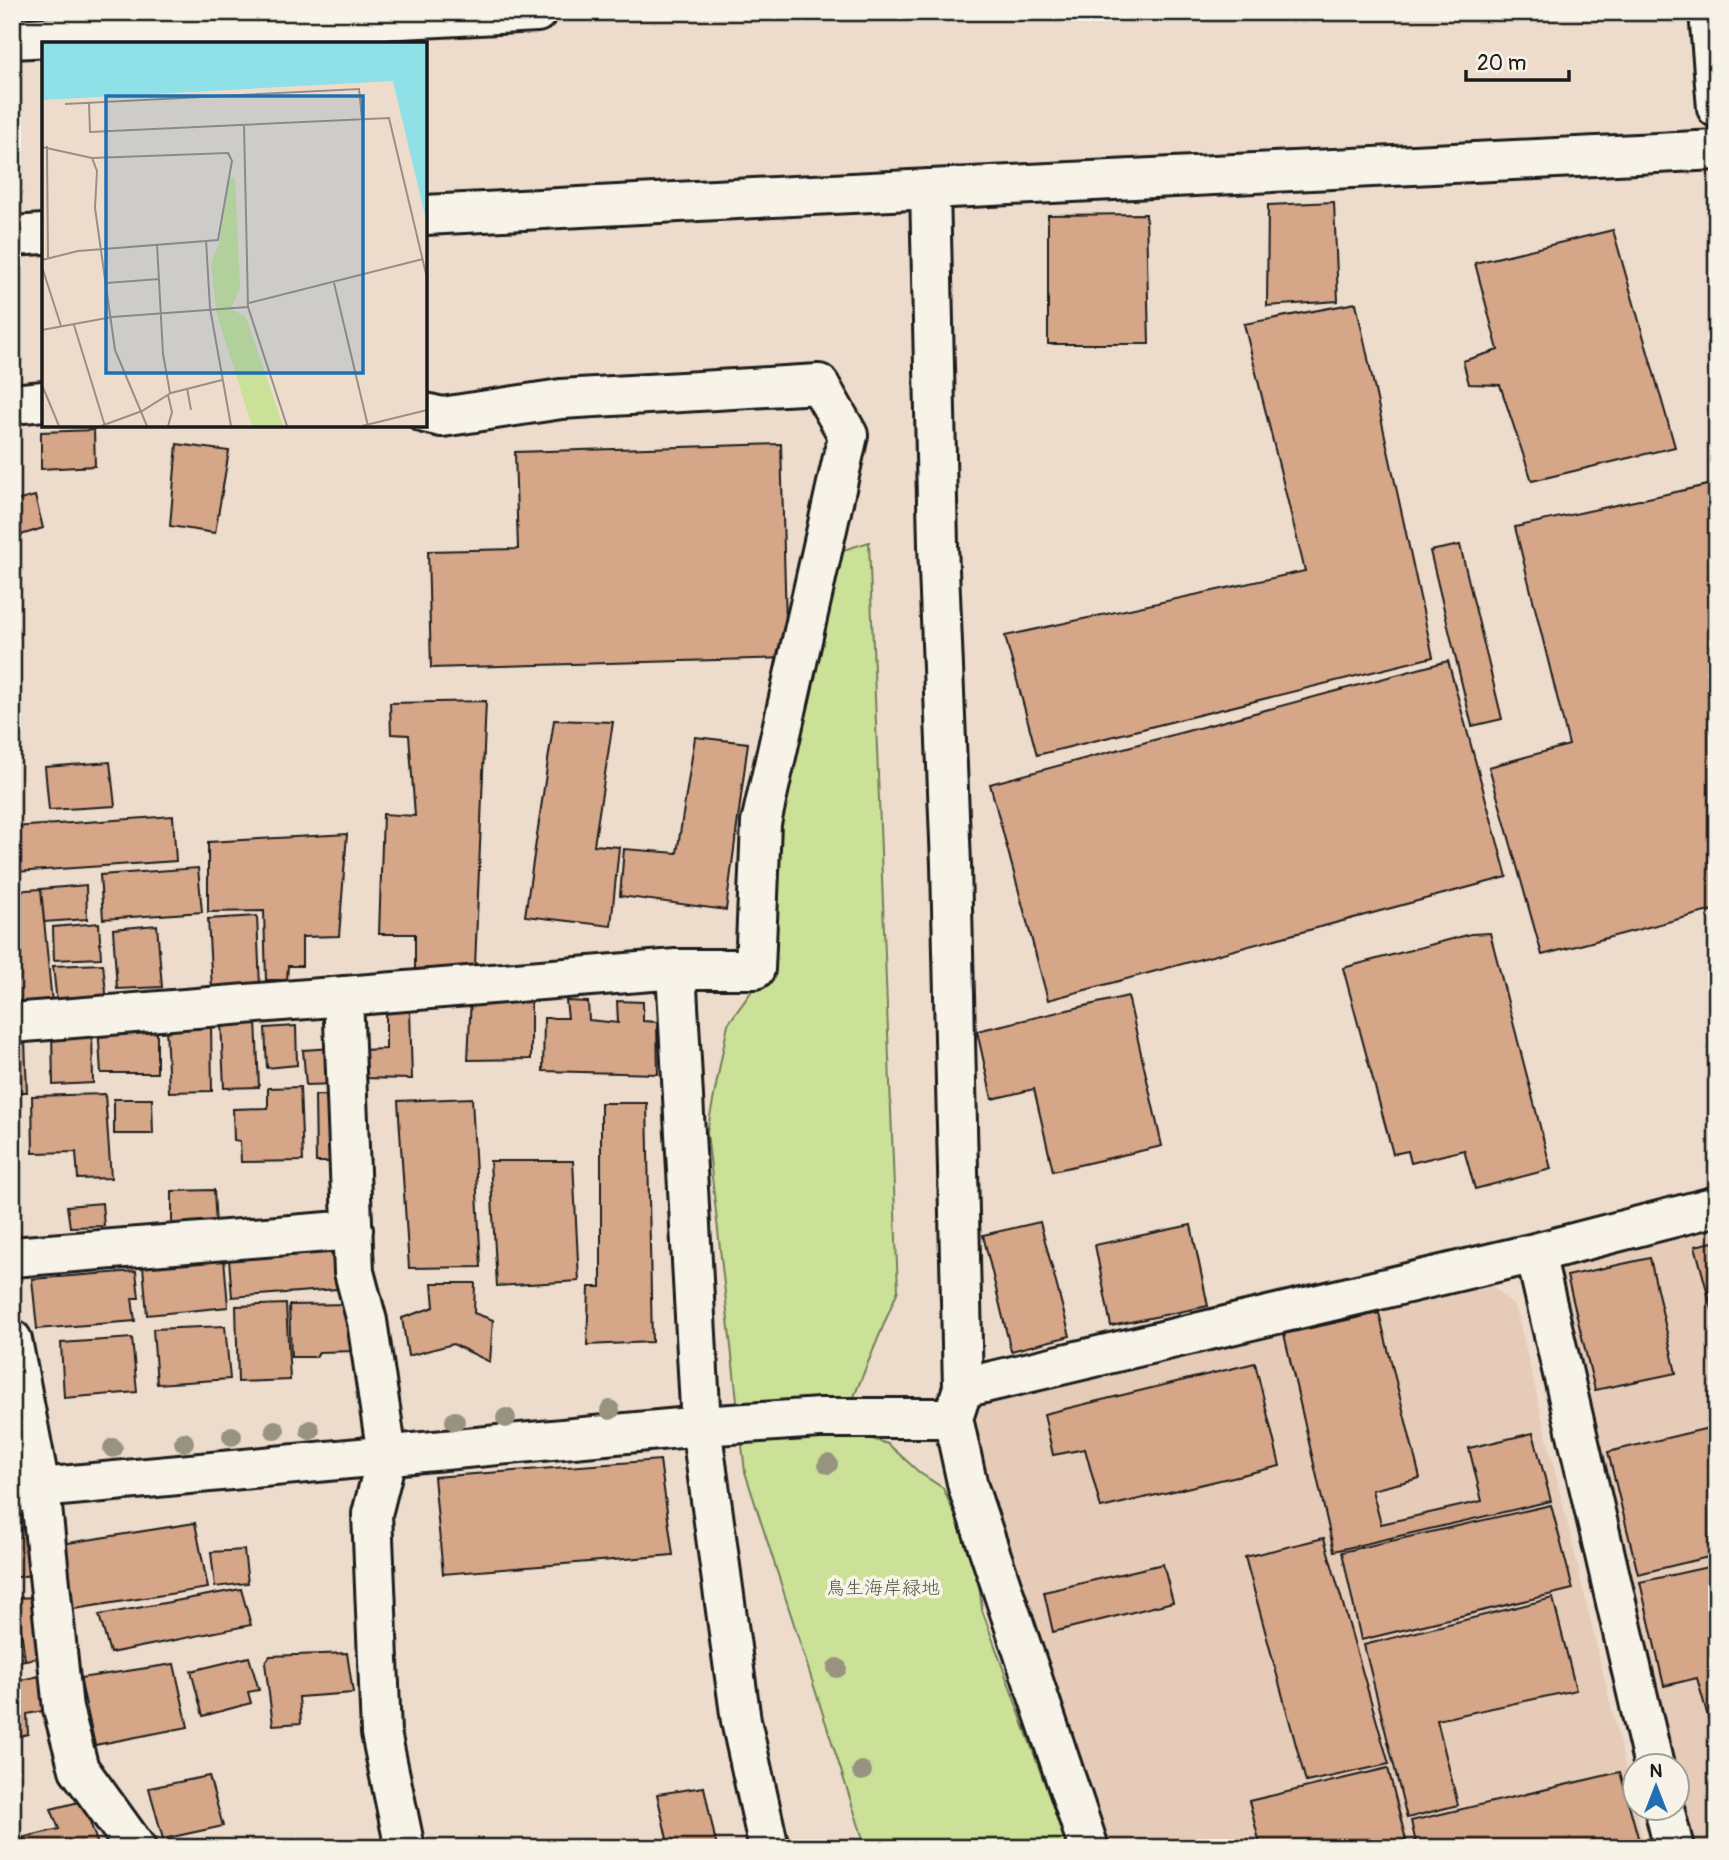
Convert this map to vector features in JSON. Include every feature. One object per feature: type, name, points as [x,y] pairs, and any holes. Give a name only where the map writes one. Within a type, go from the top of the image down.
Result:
[{"type":"street","points":[[12,39],[537,12]]},
{"type":"street","points":[[1709,12],[1717,108]]},
{"type":"street","points":[[427,215],[1717,150]]},
{"type":"street","points":[[930,189],[938,544],[951,864],[958,1403],[968,1487],[1089,1848]]},
{"type":"street","points":[[12,236],[42,234]]},
{"type":"street","points":[[12,1023],[676,969],[755,969],[761,823],[848,435],[820,384],[561,399],[442,417],[427,413]]},
{"type":"street","points":[[12,404],[42,401]]},
{"type":"street","points":[[676,969],[701,1426],[741,1721],[769,1848]]},
{"type":"street","points":[[343,996],[354,1272],[367,1321],[387,1455],[372,1514],[381,1733],[405,1848]]},
{"type":"street","points":[[26,1490],[701,1426],[820,1418],[958,1403],[1717,1206]]},
{"type":"street","points":[[12,1257],[353,1230]]},
{"type":"street","points":[[1535,1253],[1651,1752]]},
{"type":"street","points":[[12,1340],[26,1490],[62,1709],[79,1769],[136,1848]]},
{"type":"street","points":[[1668,1822],[1674,1848]]},
{"type":"shaded area","points":[[1717,1222],[1717,1848],[1685,1848],[1679,1822],[1690,1822],[1690,1752],[1663,1752],[1549,1266]]},
{"type":"shaded area","points":[[1492,1285],[1516,1308],[1622,1752],[1620,1822],[1639,1822],[1645,1848],[1107,1848],[1038,1653],[970,1422],[989,1398]]},
{"type":"green space","name":"鳥生海岸緑地","points":[[869,542],[898,1290],[839,1433],[862,1436],[888,1444],[920,1473],[943,1488],[977,1565],[982,1610],[1068,1848],[866,1848],[745,1472],[707,1132],[728,1024],[767,970],[769,816],[827,555]]},
{"type":"building","points":[[1334,202],[1338,301],[1267,306],[1268,205]]},
{"type":"building","points":[[1146,214],[1149,344],[1048,344],[1048,215]]},
{"type":"building","points":[[1613,230],[1675,447],[1532,481],[1500,385],[1469,384],[1463,361],[1498,350],[1475,263]]},
{"type":"building","points":[[1356,303],[1433,657],[1037,755],[1005,636],[1305,571],[1244,324]]},
{"type":"building","points":[[94,430],[95,466],[41,469],[41,432]]},
{"type":"building","points":[[177,444],[229,451],[215,533],[170,526]]},
{"type":"building","points":[[781,444],[787,658],[431,668],[428,551],[518,549],[515,452]]},
{"type":"building","points":[[1717,483],[1717,909],[1542,955],[1489,767],[1569,745],[1515,527]]},
{"type":"building","points":[[35,496],[43,528],[12,538],[12,502]]},
{"type":"building","points":[[1460,545],[1502,719],[1472,726],[1430,551]]},
{"type":"building","points":[[12,629],[18,630],[12,705]]},
{"type":"building","points":[[1448,661],[1507,877],[1048,1000],[990,784]]},
{"type":"building","points":[[486,701],[475,966],[415,969],[415,934],[379,934],[383,814],[415,816],[409,735],[391,734],[390,703]]},
{"type":"building","points":[[554,720],[613,722],[594,845],[619,847],[611,926],[525,916]]},
{"type":"building","points":[[695,737],[748,743],[726,910],[620,896],[624,849],[677,853]]},
{"type":"building","points":[[110,762],[115,806],[49,810],[45,767]]},
{"type":"building","points":[[173,816],[176,861],[16,872],[14,827]]},
{"type":"building","points":[[347,834],[339,936],[302,937],[302,966],[288,966],[287,980],[266,980],[264,911],[208,912],[208,842]]},
{"type":"building","points":[[198,868],[202,912],[103,919],[100,875]]},
{"type":"building","points":[[86,885],[87,919],[44,922],[41,889]]},
{"type":"building","points":[[41,889],[52,1003],[12,1006],[12,891]]},
{"type":"building","points":[[257,916],[260,988],[212,989],[208,919]]},
{"type":"building","points":[[99,923],[101,958],[54,960],[53,927]]},
{"type":"building","points":[[157,925],[162,987],[117,989],[113,929]]},
{"type":"building","points":[[1490,933],[1551,1169],[1475,1189],[1464,1150],[1411,1163],[1408,1151],[1393,1154],[1343,968],[1471,934]]},
{"type":"building","points":[[103,964],[107,1002],[57,1003],[53,966]]},
{"type":"building","points":[[531,994],[531,1059],[468,1060],[471,996]]},
{"type":"building","points":[[1128,996],[1162,1146],[1053,1171],[1034,1089],[992,1099],[977,1031]]},
{"type":"building","points":[[566,1001],[588,1002],[589,1020],[618,1023],[617,1001],[643,1002],[643,1021],[657,1022],[658,1074],[543,1071],[544,1018],[568,1018]]},
{"type":"building","points":[[410,1009],[412,1079],[360,1078],[360,1050],[386,1049],[386,1010]]},
{"type":"building","points":[[256,1020],[259,1087],[224,1088],[221,1021]]},
{"type":"building","points":[[157,1025],[157,1073],[101,1073],[98,1026]]},
{"type":"building","points":[[211,1026],[212,1091],[169,1092],[166,1028]]},
{"type":"building","points":[[296,1026],[297,1065],[267,1068],[265,1028]]},
{"type":"building","points":[[92,1028],[93,1083],[53,1085],[52,1030]]},
{"type":"building","points":[[25,1039],[27,1092],[13,1092],[16,1130],[12,1130],[12,1040]]},
{"type":"building","points":[[332,1048],[336,1084],[306,1085],[303,1050]]},
{"type":"building","points":[[300,1087],[303,1161],[241,1162],[240,1141],[234,1140],[233,1109],[268,1108],[268,1088]]},
{"type":"building","points":[[105,1094],[111,1178],[78,1179],[76,1152],[33,1153],[32,1096]]},
{"type":"building","points":[[315,1095],[338,1096],[339,1162],[316,1162]]},
{"type":"building","points":[[472,1098],[481,1267],[409,1268],[398,1101]]},
{"type":"building","points":[[114,1099],[152,1099],[153,1134],[114,1134]]},
{"type":"building","points":[[601,1103],[647,1103],[652,1342],[587,1345],[589,1287],[601,1287]]},
{"type":"building","points":[[490,1161],[573,1161],[579,1281],[497,1286]]},
{"type":"building","points":[[214,1190],[216,1227],[172,1230],[172,1191]]},
{"type":"building","points":[[102,1203],[104,1226],[70,1227],[67,1206]]},
{"type":"building","points":[[1040,1222],[1070,1336],[1011,1351],[983,1235]]},
{"type":"building","points":[[1191,1225],[1208,1306],[1111,1326],[1095,1245]]},
{"type":"building","points":[[330,1240],[337,1289],[232,1297],[228,1247]]},
{"type":"building","points":[[1717,1241],[1717,1328],[1695,1246]]},
{"type":"building","points":[[224,1258],[228,1307],[147,1315],[143,1266]]},
{"type":"building","points":[[1650,1258],[1676,1373],[1595,1390],[1567,1276]]},
{"type":"building","points":[[136,1271],[139,1298],[132,1298],[135,1321],[37,1329],[32,1279]]},
{"type":"building","points":[[432,1283],[475,1283],[474,1313],[493,1320],[490,1362],[453,1344],[408,1356],[402,1318],[434,1307]]},
{"type":"building","points":[[286,1304],[290,1380],[238,1382],[236,1306]]},
{"type":"building","points":[[352,1304],[355,1351],[319,1352],[316,1357],[291,1357],[289,1305]]},
{"type":"building","points":[[1379,1313],[1420,1478],[1372,1490],[1381,1524],[1482,1501],[1469,1448],[1533,1433],[1551,1501],[1334,1551],[1284,1334]]},
{"type":"building","points":[[225,1326],[230,1379],[157,1384],[153,1329]]},
{"type":"building","points":[[132,1338],[137,1392],[64,1398],[61,1343]]},
{"type":"building","points":[[1255,1363],[1280,1466],[1101,1508],[1085,1449],[1053,1455],[1044,1414]]},
{"type":"building","points":[[1717,1426],[1717,1555],[1638,1574],[1608,1452]]},
{"type":"building","points":[[660,1460],[673,1555],[443,1574],[434,1477]]},
{"type":"building","points":[[1551,1505],[1573,1589],[1361,1640],[1342,1552]]},
{"type":"building","points":[[195,1523],[208,1588],[67,1610],[55,1545]]},
{"type":"building","points":[[23,1528],[31,1575],[12,1578],[12,1529]]},
{"type":"building","points":[[1324,1538],[1389,1764],[1306,1782],[1245,1557]]},
{"type":"building","points":[[244,1550],[248,1583],[215,1587],[211,1552]]},
{"type":"building","points":[[1163,1564],[1173,1602],[1053,1632],[1044,1592]]},
{"type":"building","points":[[1717,1565],[1717,1749],[1697,1678],[1664,1686],[1640,1582]]},
{"type":"building","points":[[241,1589],[251,1625],[110,1653],[99,1615]]},
{"type":"building","points":[[35,1597],[39,1658],[25,1660],[17,1598]]},
{"type":"building","points":[[17,1598],[25,1660],[12,1663],[12,1599]]},
{"type":"building","points":[[1553,1598],[1576,1690],[1437,1720],[1458,1805],[1407,1818],[1364,1645]]},
{"type":"building","points":[[347,1653],[353,1693],[299,1697],[301,1723],[273,1725],[265,1663],[270,1656]]},
{"type":"building","points":[[249,1657],[259,1690],[248,1692],[251,1703],[203,1716],[191,1671]]},
{"type":"building","points":[[174,1664],[188,1727],[95,1745],[80,1678]]},
{"type":"building","points":[[44,1675],[53,1709],[27,1714],[28,1734],[12,1738],[12,1682]]},
{"type":"building","points":[[1388,1768],[1408,1848],[1261,1848],[1249,1801]]},
{"type":"building","points":[[1620,1772],[1620,1822],[1634,1822],[1641,1848],[1417,1848],[1411,1821]]},
{"type":"building","points":[[209,1776],[223,1826],[163,1839],[149,1788]]},
{"type":"building","points":[[704,1787],[717,1848],[669,1848],[657,1794]]},
{"type":"building","points":[[83,1801],[99,1848],[12,1848],[12,1840],[59,1829],[51,1809]]},
{"type":"building","points":[[660,1840],[662,1848],[623,1847]]}]
